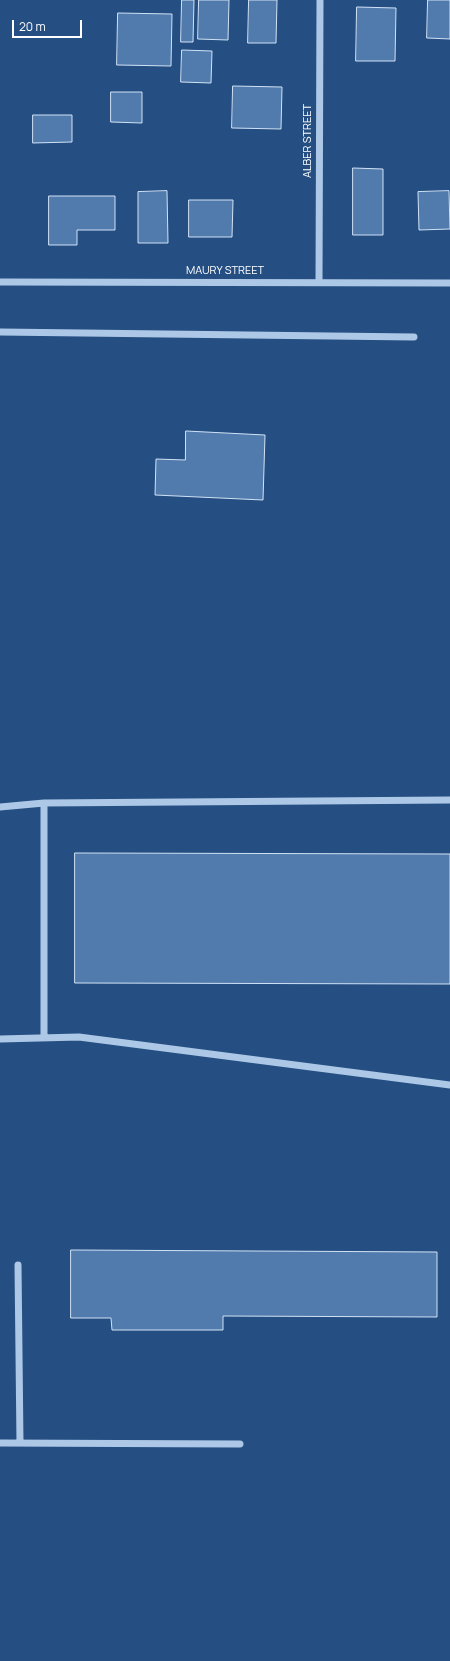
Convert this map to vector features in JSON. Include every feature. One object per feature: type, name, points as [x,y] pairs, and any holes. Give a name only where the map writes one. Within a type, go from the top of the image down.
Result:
[{"type":"street","name":"ALBER STREET","points":[[319,282],[320,0]]},
{"type":"street","name":"MAURY STREET","points":[[0,282],[450,283]]},
{"type":"street","points":[[0,332],[414,337]]},
{"type":"street","points":[[0,807],[44,803],[450,800]]},
{"type":"street","points":[[44,803],[44,1038]]},
{"type":"street","points":[[0,1039],[79,1038],[450,1085]]},
{"type":"street","points":[[18,1265],[20,1443]]},
{"type":"street","points":[[0,1443],[240,1444]]},
{"type":"building","points":[[182,0],[194,0],[193,42],[181,42]]},
{"type":"building","points":[[199,0],[229,0],[228,40],[198,39]]},
{"type":"building","points":[[249,0],[277,0],[276,43],[248,43]]},
{"type":"building","points":[[428,0],[450,0],[450,39],[427,38]]},
{"type":"building","points":[[357,7],[396,8],[395,61],[356,61]]},
{"type":"building","points":[[118,13],[172,14],[171,66],[117,65]]},
{"type":"building","points":[[182,50],[212,51],[211,83],[181,82]]},
{"type":"building","points":[[233,86],[282,87],[281,129],[232,128]]},
{"type":"building","points":[[111,92],[142,92],[142,123],[111,122]]},
{"type":"building","points":[[33,115],[72,115],[72,142],[33,143]]},
{"type":"building","points":[[353,168],[383,169],[383,235],[353,235]]},
{"type":"building","points":[[167,191],[168,243],[138,243],[138,192]]},
{"type":"building","points":[[449,191],[450,229],[419,230],[418,192]]},
{"type":"building","points":[[49,196],[115,196],[115,230],[77,230],[77,245],[49,245]]},
{"type":"building","points":[[189,200],[233,200],[232,237],[189,237]]},
{"type":"building","points":[[186,431],[265,435],[263,500],[155,495],[156,459],[185,460]]},
{"type":"building","points":[[75,853],[450,854],[450,984],[75,983]]},
{"type":"building","points":[[71,1250],[437,1252],[437,1317],[223,1316],[223,1330],[112,1330],[111,1318],[71,1318]]}]
